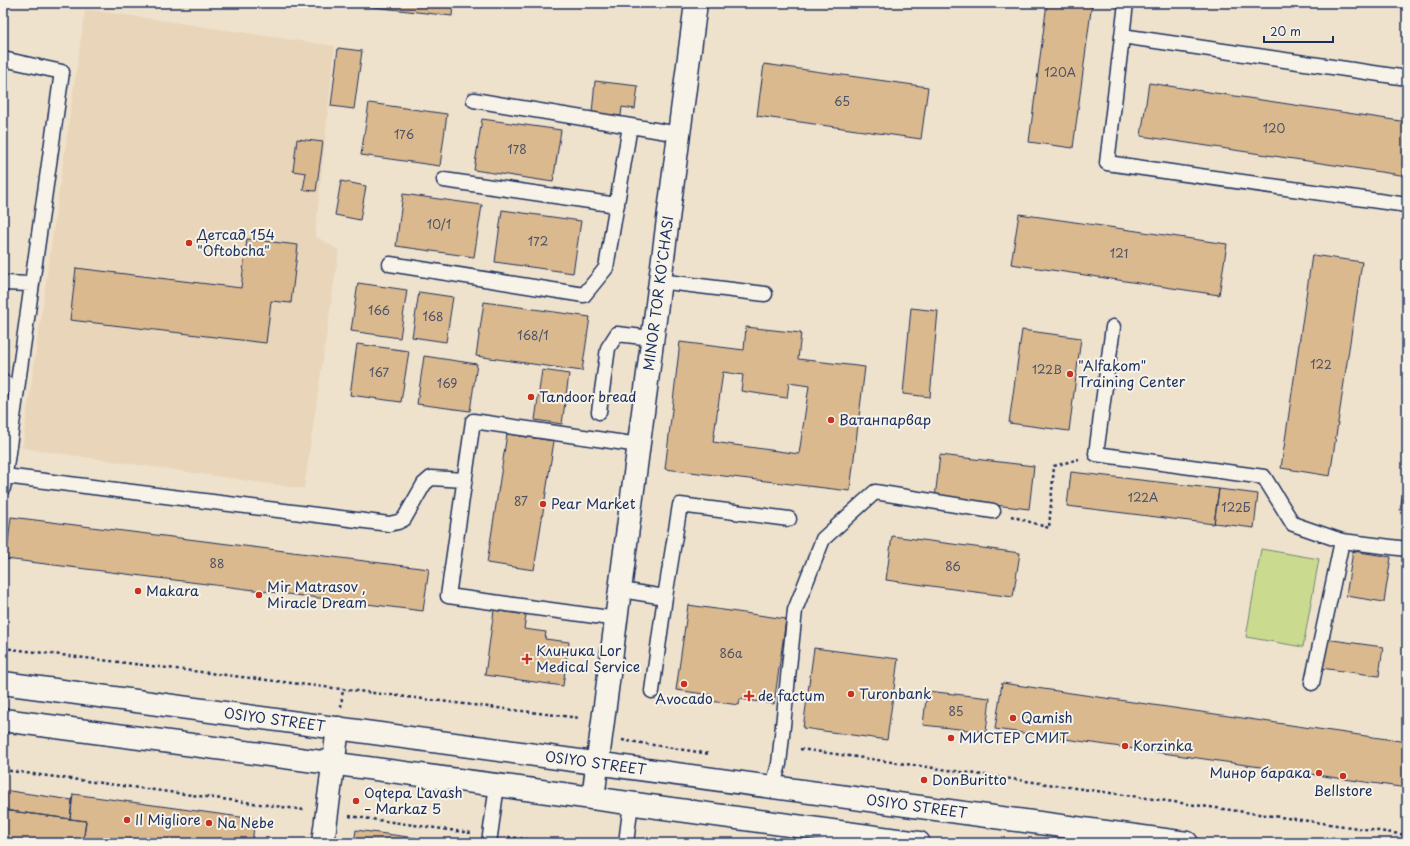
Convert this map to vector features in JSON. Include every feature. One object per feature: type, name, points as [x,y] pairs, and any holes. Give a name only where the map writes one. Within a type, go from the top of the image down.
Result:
[{"type":"main road","name":"MINOR TOR KO'CHASI","points":[[593,798],[696,3]]},
{"type":"main road","name":"OSIYO STREET","points":[[3,683],[1187,843]]},
{"type":"main road","points":[[3,720],[630,803],[829,837],[918,843]]},
{"type":"main road","points":[[323,843],[338,728]]},
{"type":"lane","points":[[1126,3],[1107,163],[1407,205]]},
{"type":"lane","points":[[1122,36],[1407,78]]},
{"type":"lane","points":[[3,59],[62,72],[4,482],[389,524],[404,519],[424,484],[431,478],[465,480]]},
{"type":"lane","points":[[474,100],[679,134]]},
{"type":"lane","points":[[390,264],[584,295],[606,268],[630,126]]},
{"type":"lane","points":[[444,180],[617,206]]},
{"type":"lane","points":[[660,281],[765,294]]},
{"type":"lane","points":[[3,283],[32,284]]},
{"type":"lane","points":[[1112,327],[1096,454],[1264,477],[1293,524],[1342,540],[1407,549]]},
{"type":"lane","points":[[599,412],[608,348],[617,334],[652,338]]},
{"type":"lane","points":[[3,382],[16,390]]},
{"type":"lane","points":[[617,619],[448,596],[473,421],[639,445]]},
{"type":"lane","points":[[773,786],[779,764],[795,610],[823,539],[875,492],[993,511]]},
{"type":"lane","points":[[652,691],[680,505],[789,519]]},
{"type":"lane","points":[[1312,684],[1342,540]]},
{"type":"lane","points":[[621,590],[665,597]]},
{"type":"lane","points":[[489,839],[497,785]]},
{"type":"lane","points":[[626,843],[630,803]]},
{"type":"path","points":[[993,511],[1049,528],[1054,466],[1096,454]]},
{"type":"path","points":[[3,648],[582,718]]},
{"type":"path","points":[[622,740],[716,754]]},
{"type":"path","points":[[779,764],[793,748],[1407,835]]},
{"type":"path","points":[[3,770],[327,813],[489,839],[559,843]]},
{"type":"shaded area","name":"Детсад 154 \"Oftobcha\"","points":[[85,9],[335,46],[315,236],[339,250],[304,489],[22,448]]},
{"type":"green space","points":[[1261,549],[1319,559],[1303,647],[1246,637]]},
{"type":"building","points":[[338,3],[453,3],[452,16]]},
{"type":"building","points":[[1047,3],[1092,3],[1073,148],[1029,142]]},
{"type":"building","points":[[338,48],[362,51],[354,109],[331,106]]},
{"type":"building","points":[[764,64],[928,87],[921,139],[757,116]]},
{"type":"building","points":[[595,81],[638,86],[635,109],[622,107],[621,116],[592,113]]},
{"type":"building","points":[[1149,83],[1407,122],[1407,176],[1141,136]]},
{"type":"building","points":[[3,88],[7,89],[3,112]]},
{"type":"building","points":[[369,103],[447,114],[440,166],[361,155]]},
{"type":"building","points":[[482,119],[561,130],[553,182],[474,170]]},
{"type":"building","points":[[297,139],[323,142],[316,191],[303,190],[306,173],[293,171]]},
{"type":"building","points":[[341,181],[366,186],[360,220],[335,215]]},
{"type":"building","points":[[403,194],[482,205],[474,257],[396,246]]},
{"type":"building","points":[[502,210],[581,221],[573,273],[495,262]]},
{"type":"building","points":[[1019,214],[1227,244],[1219,295],[1011,264]]},
{"type":"building","points":[[247,239],[298,245],[291,303],[271,301],[266,343],[70,320],[76,268],[241,288]]},
{"type":"building","points":[[1312,255],[1362,262],[1330,476],[1281,468]]},
{"type":"building","points":[[358,283],[407,290],[400,338],[351,331]]},
{"type":"building","points":[[419,292],[453,297],[446,342],[412,337]]},
{"type":"building","points":[[484,302],[590,317],[582,371],[476,356]]},
{"type":"building","points":[[911,308],[938,311],[930,397],[903,394]]},
{"type":"building","name":"Ватанпарвар","points":[[746,327],[801,333],[798,359],[865,367],[850,491],[665,469],[680,342],[744,350]],"holes":[[[723,372],[743,375],[741,391],[787,398],[789,383],[809,386],[799,454],[713,442]]]},
{"type":"building","points":[[1022,330],[1081,338],[1069,431],[1009,423]]},
{"type":"building","points":[[357,344],[409,351],[401,402],[350,395]]},
{"type":"building","points":[[424,356],[477,364],[470,411],[417,404]]},
{"type":"building","points":[[542,370],[569,374],[562,424],[535,420]]},
{"type":"building","points":[[507,434],[554,441],[534,570],[487,563]]},
{"type":"building","points":[[940,455],[1034,466],[1029,509],[935,498]]},
{"type":"building","points":[[1407,469],[1407,511],[1400,510]]},
{"type":"building","points":[[1071,472],[1219,489],[1214,524],[1067,506]]},
{"type":"building","points":[[1219,489],[1258,494],[1254,528],[1214,523]]},
{"type":"building","points":[[11,517],[429,569],[423,611],[6,559]]},
{"type":"building","points":[[892,536],[1020,553],[1013,597],[886,580]]},
{"type":"building","points":[[1353,551],[1391,557],[1384,602],[1346,596]]},
{"type":"building","points":[[688,605],[786,619],[774,704],[740,699],[739,705],[710,701],[711,695],[676,690]]},
{"type":"building","name":"Клиника Lor Medical Service","points":[[494,610],[526,615],[524,629],[546,632],[545,639],[569,642],[563,686],[485,675]]},
{"type":"building","points":[[1325,639],[1383,647],[1379,676],[1321,668]]},
{"type":"building","name":"Turonbank","points":[[814,648],[898,659],[887,740],[803,728]]},
{"type":"building","points":[[1002,683],[1407,742],[1407,788],[995,729]]},
{"type":"building","points":[[927,691],[990,698],[986,732],[923,725]]},
{"type":"building","points":[[3,790],[72,800],[70,819],[3,810]]},
{"type":"building","points":[[73,794],[255,819],[252,843],[83,843],[86,821],[70,819]]},
{"type":"building","points":[[3,810],[86,821],[83,843],[3,843]]},
{"type":"building","points":[[356,830],[416,838],[416,843],[354,843]]},
{"type":"place","name":"Детсад 154 \"Oftobcha\"","points":[[189,243]]},
{"type":"place","name":"\"Alfakom\" Training Center","points":[[1070,374]]},
{"type":"place","name":"Tandoor bread","points":[[531,397]]},
{"type":"place","name":"Ватанпарвар","points":[[831,420]]},
{"type":"place","name":"Pear Market","points":[[543,504]]},
{"type":"place","name":"Makara","points":[[138,591]]},
{"type":"place","name":"Mir Matrasov , Miracle Dream","points":[[259,595]]},
{"type":"place","name":"Клиника Lor Medical Service","points":[[527,659]]},
{"type":"place","name":"Avocado","points":[[684,684]]},
{"type":"place","name":"Turonbank","points":[[851,694]]},
{"type":"place","name":"de factum","points":[[749,696]]},
{"type":"place","name":"Qamish","points":[[1013,718]]},
{"type":"place","name":"МИСТЕР СМИТ","points":[[951,738]]},
{"type":"place","name":"Korzinka","points":[[1125,746]]},
{"type":"place","name":"Минор барака","points":[[1319,773]]},
{"type":"place","name":"Bellstore","points":[[1343,776]]},
{"type":"place","name":"DonBuritto","points":[[924,780]]},
{"type":"place","name":"Oqtepa Lavash – Markaz 5","points":[[356,801]]},
{"type":"place","name":"Il Migliore","points":[[127,820]]},
{"type":"place","name":"Na Nebe","points":[[209,823]]}]
